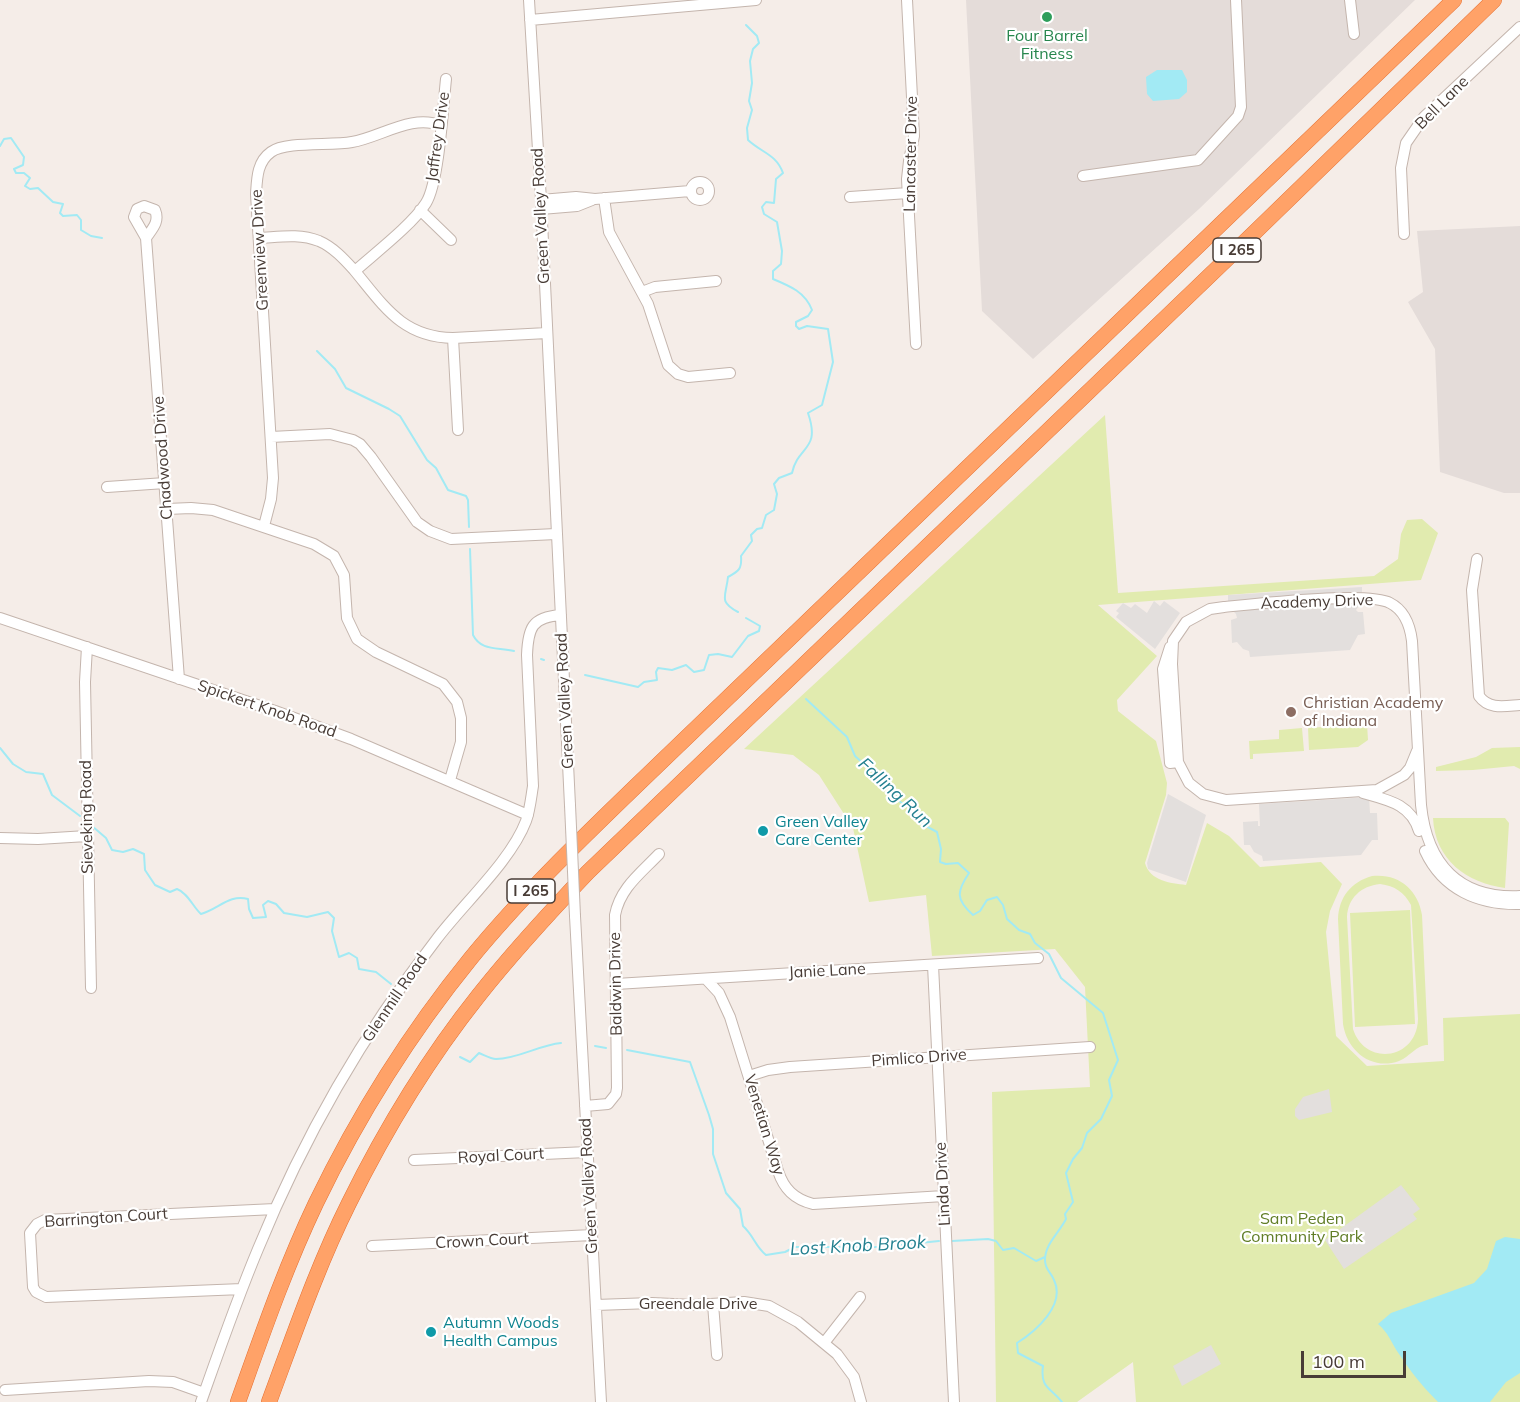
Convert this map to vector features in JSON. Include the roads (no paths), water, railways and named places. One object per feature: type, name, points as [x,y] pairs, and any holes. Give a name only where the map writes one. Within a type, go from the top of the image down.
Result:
[{"type":"highway","name":"I 265","points":[[238,1402],[293,1254],[343,1150],[376,1092],[419,1028],[490,936],[571,850],[627,795],[1454,0]]},
{"type":"highway","name":"I 265","points":[[269,1402],[324,1256],[360,1180],[387,1131],[447,1038],[520,946],[588,872],[1494,0]]},
{"type":"street","name":"Green Valley Road","points":[[529,0],[601,1402]]},
{"type":"street","points":[[530,20],[756,0]]},
{"type":"street","name":"Lancaster Drive","points":[[907,0],[914,136],[909,161],[908,193],[916,344]]},
{"type":"street","points":[[1083,177],[1198,160],[1238,116],[1241,107],[1236,0]]},
{"type":"street","points":[[1350,0],[1354,34]]},
{"type":"street","name":"Bell Lane","points":[[1404,234],[1401,168],[1406,143],[1424,117],[1520,27]]},
{"type":"street","name":"Jaffrey Drive","points":[[355,271],[420,210],[428,199],[433,181],[446,79]]},
{"type":"street","name":"Greenview Drive","points":[[264,526],[272,493],[257,176],[262,161],[272,151],[287,146],[350,143],[414,124],[431,123],[441,126]]},
{"type":"street","points":[[541,204],[576,197],[600,198],[690,191]]},
{"type":"street","points":[[850,197],[908,193]]},
{"type":"street","points":[[600,198],[609,231],[653,316],[665,359],[672,370],[688,377],[730,373]]},
{"type":"street","points":[[420,210],[451,240]]},
{"type":"street","points":[[259,238],[298,236],[318,240],[338,253],[387,310],[403,324],[429,336],[453,338],[547,333]]},
{"type":"street","name":"Chadwood Drive","points":[[146,238],[179,679]]},
{"type":"street","points":[[642,292],[655,287],[716,282]]},
{"type":"street","points":[[453,338],[458,430]]},
{"type":"street","points":[[271,437],[330,434],[346,437],[360,444],[417,522],[437,534],[452,539],[556,534]]},
{"type":"street","points":[[107,487],[165,483]]},
{"type":"street","points":[[167,509],[213,510],[314,544],[334,556],[344,575],[347,618],[357,639],[375,652],[435,679],[454,695],[459,710],[461,734],[458,756],[450,780]]},
{"type":"street","points":[[1477,559],[1472,590],[1479,696],[1493,706],[1520,705]]},
{"type":"street","name":"Academy Drive","points":[[1417,751],[1410,768],[1385,793],[1377,790],[1226,800],[1203,794],[1189,783],[1174,762],[1163,669],[1168,652],[1186,622],[1210,609],[1365,597],[1388,602],[1398,608],[1410,628],[1422,817],[1431,848],[1452,877],[1464,885],[1482,893],[1520,896]]},
{"type":"street","name":"Glenmill Road","points":[[203,1397],[242,1288],[275,1209],[322,1115],[385,1010],[453,918],[511,849],[528,815],[532,786],[528,636],[539,619],[561,615]]},
{"type":"street","name":"Spickert Knob Road","points":[[0,618],[351,739],[528,815]]},
{"type":"street","name":"Sieveking Road","points":[[87,647],[85,682],[91,988]]},
{"type":"street","points":[[1359,792],[1385,793],[1406,801],[1422,817]]},
{"type":"street","points":[[1385,793],[1415,819],[1427,855],[1435,869],[1447,882],[1460,892],[1480,901],[1520,904]]},
{"type":"street","points":[[0,838],[38,839],[87,836]]},
{"type":"street","name":"Baldwin Drive","points":[[585,1106],[608,1104],[616,1094],[615,923],[619,900],[633,880],[659,854]]},
{"type":"street","name":"Janie Lane","points":[[616,984],[1038,958]]},
{"type":"street","name":"Linda Drive","points":[[933,965],[954,1402]]},
{"type":"street","name":"Venetian Way","points":[[706,979],[725,1004],[780,1178],[788,1191],[799,1199],[813,1204],[944,1196]]},
{"type":"street","name":"Pimlico Drive","points":[[749,1076],[790,1066],[1090,1047]]},
{"type":"street","name":"Royal Court","points":[[414,1160],[587,1152]]},
{"type":"street","name":"Barrington Court","points":[[242,1288],[40,1296],[33,1287],[30,1233],[37,1224],[45,1220],[275,1209]]},
{"type":"street","name":"Crown Court","points":[[372,1246],[592,1235]]},
{"type":"street","points":[[824,1343],[860,1297]]},
{"type":"street","name":"Greendale Drive","points":[[596,1305],[744,1302],[769,1306],[791,1317],[837,1354],[850,1371],[861,1402]]},
{"type":"street","points":[[713,1304],[717,1355]]},
{"type":"street","points":[[5,1390],[149,1381],[173,1382],[203,1397]]},
{"type":"water","points":[[1157,70],[1182,70],[1187,80],[1187,92],[1179,99],[1153,101],[1147,94],[1146,77]]},
{"type":"water","points":[[1505,1237],[1520,1239],[1520,1373],[1506,1382],[1490,1402],[1438,1402],[1413,1373],[1378,1324],[1391,1313],[1474,1283],[1487,1269],[1496,1241]]},
{"type":"waterway","name":"Falling Run","points":[[738,612],[728,605],[725,598],[728,577],[739,569],[741,556],[752,541],[751,535],[757,529],[762,528],[766,515],[774,510],[777,494],[774,484],[779,478],[792,473],[810,441],[812,434],[808,413],[822,405],[833,362],[828,329],[807,326],[799,329],[796,322],[808,316],[812,310],[809,304],[796,290],[773,279],[773,271],[781,264],[782,251],[777,222],[764,214],[762,207],[766,202],[774,203],[776,179],[783,173],[773,158],[748,140],[747,128],[752,110],[749,101],[752,83],[750,61],[753,49],[759,43],[757,36],[746,25]]},
{"type":"waterway","points":[[0,146],[4,139],[11,138],[24,157],[23,165],[14,169],[16,173],[24,173],[30,178],[25,186],[30,189],[38,188],[53,202],[63,204],[60,213],[63,216],[77,215],[81,220],[81,230],[91,236],[102,238]]},
{"type":"waterway","points":[[317,351],[335,369],[346,388],[400,416],[427,460],[436,468],[448,490],[466,496],[469,527]]},
{"type":"waterway","points":[[470,549],[473,635],[480,644],[490,648],[514,651]]},
{"type":"waterway","points":[[585,675],[638,687],[644,682],[657,680],[658,668],[672,670],[686,665],[694,672],[704,670],[709,655],[732,657],[748,636],[759,631],[760,626],[746,618]]},
{"type":"waterway","name":"Falling Run","points":[[806,699],[847,737],[855,756],[893,790],[897,800],[914,810],[922,824],[937,832],[941,849],[940,862],[958,863],[969,873],[960,890],[961,899],[967,909],[973,915],[980,911],[987,900],[997,897],[1003,905],[1007,919],[1019,930],[1030,934],[1035,943],[1049,954],[1061,978],[1103,1013],[1118,1060],[1109,1080],[1112,1096],[1101,1119],[1087,1133],[1082,1148],[1066,1173],[1073,1202],[1065,1214],[1066,1219],[1047,1249],[1045,1260],[1057,1289],[1053,1308],[1032,1332],[1017,1343],[1018,1353],[1043,1366],[1043,1379],[1047,1387],[1062,1402]]},
{"type":"waterway","name":"Lost Knob Brook","points":[[0,748],[13,764],[26,772],[43,774],[52,795],[80,816]]},
{"type":"waterway","name":"Lost Knob Brook","points":[[92,826],[106,838],[112,850],[123,852],[133,849],[144,854],[145,870],[155,885],[170,892],[177,889],[181,891],[201,914],[230,900],[241,898],[248,899],[253,918],[266,917],[263,905],[268,901],[276,904],[284,913],[307,917],[328,912],[334,918],[332,931],[339,957],[349,953],[357,958],[359,969],[376,972],[391,984]]},
{"type":"waterway","name":"Lost Knob Brook","points":[[460,1057],[470,1062],[479,1053],[494,1059],[504,1058],[561,1043]]},
{"type":"waterway","name":"Lost Knob Brook","points":[[595,1046],[606,1048]]},
{"type":"waterway","name":"Lost Knob Brook","points":[[627,1050],[690,1062],[713,1129],[713,1154],[726,1193],[740,1209],[743,1226],[766,1255],[785,1252],[795,1247],[880,1247],[939,1241]]},
{"type":"waterway","name":"Lost Knob Brook","points":[[952,1241],[988,1239],[996,1241],[1003,1250],[1014,1248],[1036,1261],[1045,1257]]},
{"type":"place","name":"Four Barrel Fitness","points":[[1047,17]]},
{"type":"place","name":"Christian Academy of Indiana","points":[[1291,712]]},
{"type":"place","name":"Green Valley Care Center","points":[[763,831]]},
{"type":"place","name":"Autumn Woods Health Campus","points":[[431,1332]]},
{"type":"park label","name":"Sam Peden Community Park","points":[[1302,1228]]}]
